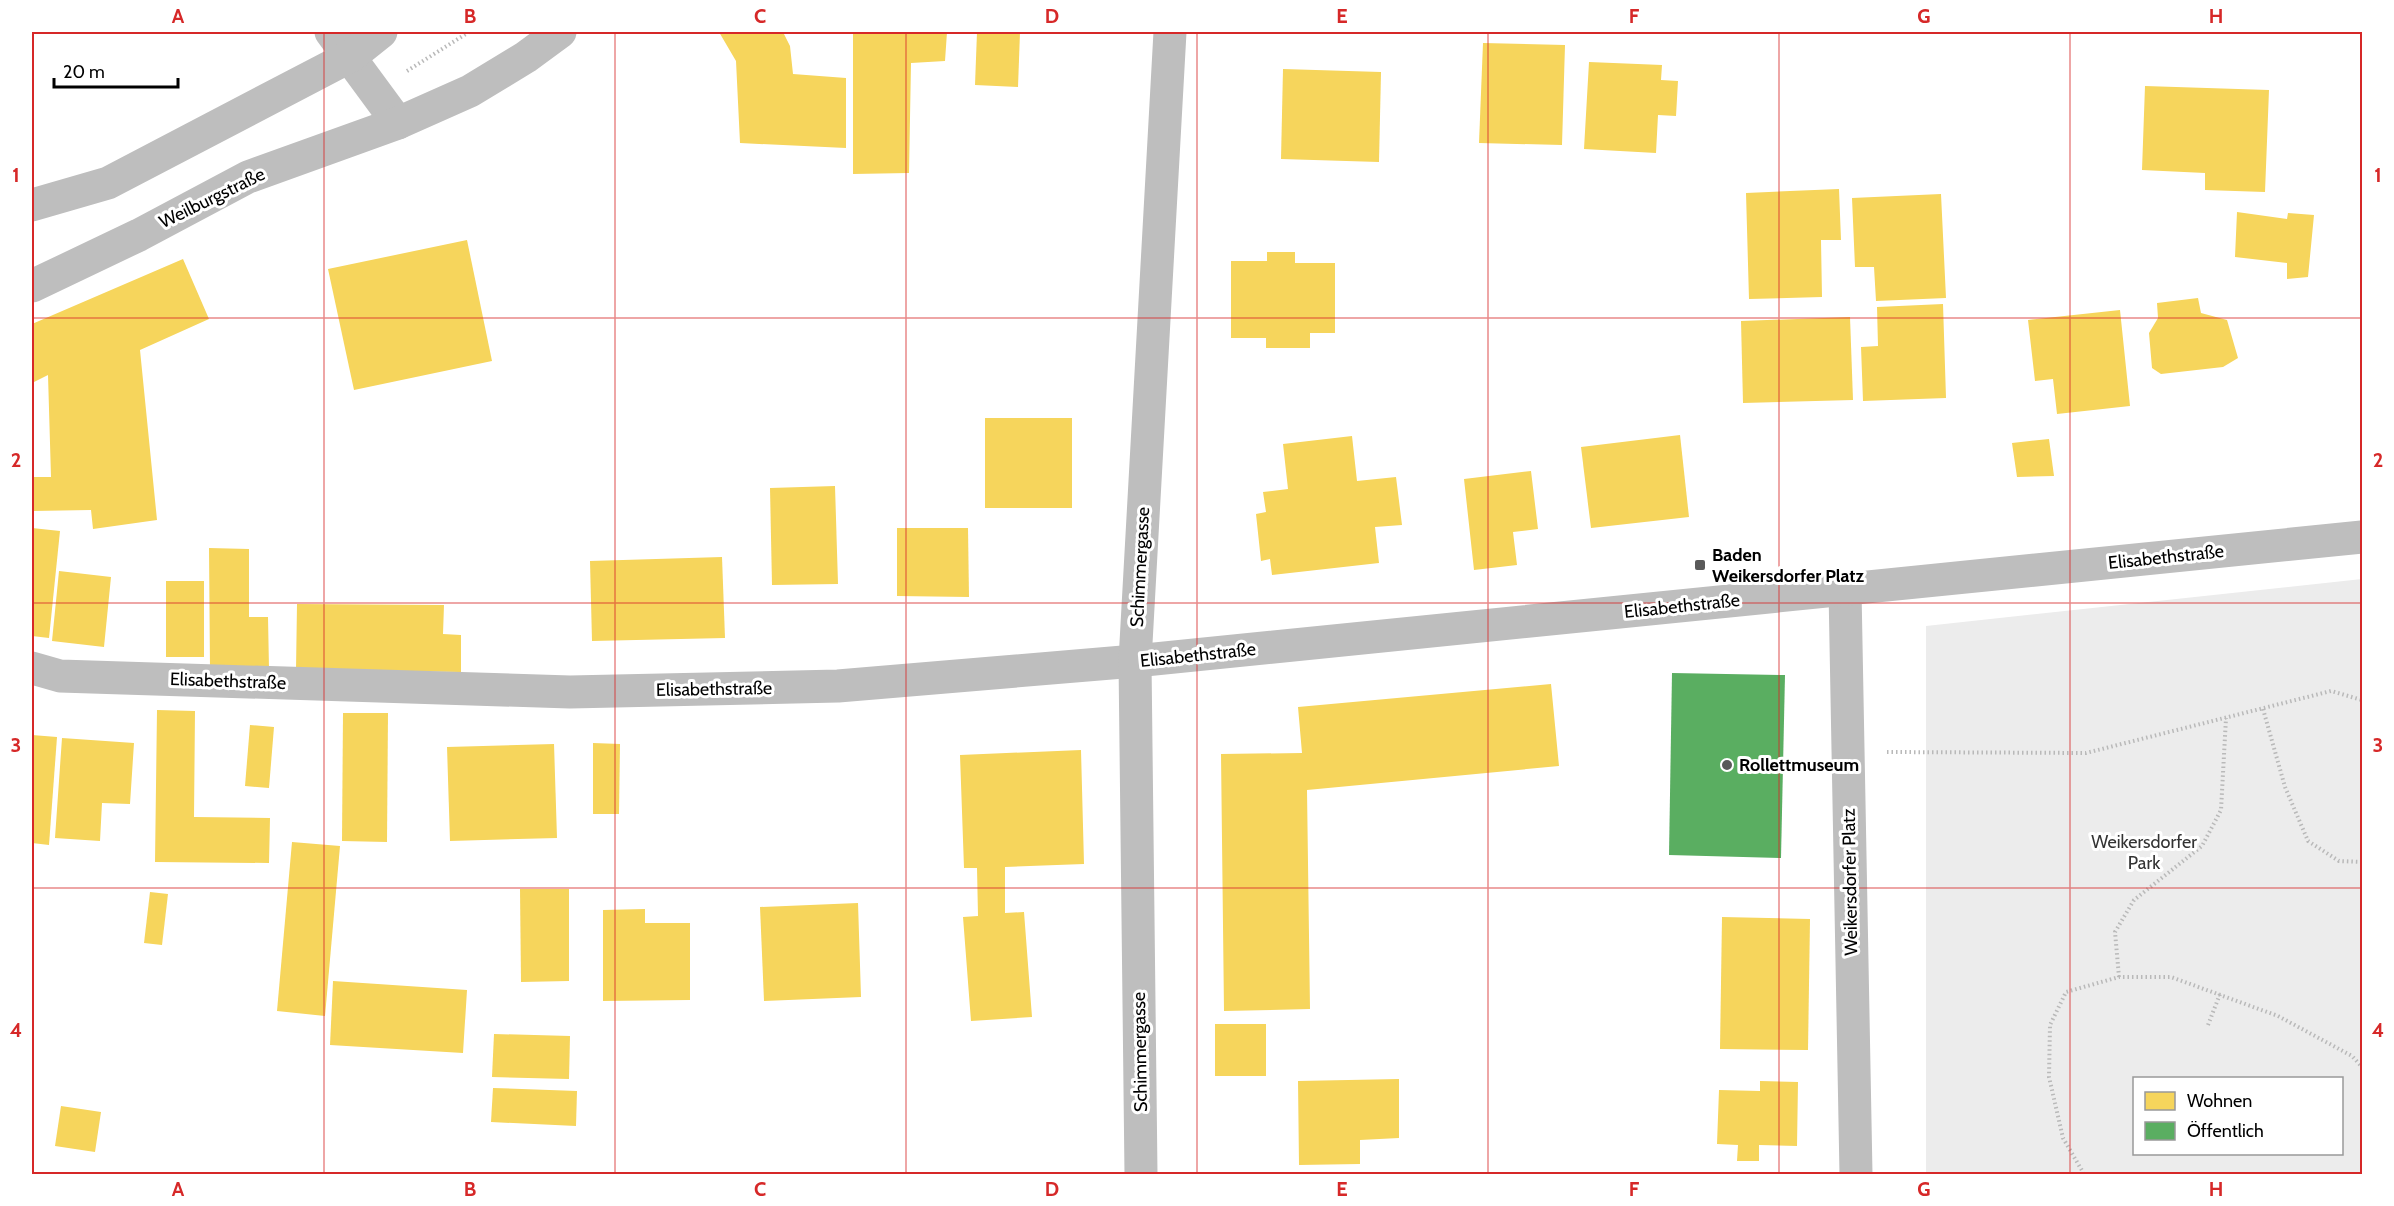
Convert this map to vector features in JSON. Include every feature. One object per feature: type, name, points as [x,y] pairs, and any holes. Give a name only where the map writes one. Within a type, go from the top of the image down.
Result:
[{"type":"street","points":[[331,32],[398,123]]},
{"type":"street","points":[[32,205],[108,183],[351,57],[381,32]]},
{"type":"street","name":"Weilburgstraße","points":[[32,286],[139,235],[248,177],[398,123],[470,91],[560,32]]},
{"type":"street","name":"Schimmergasse","points":[[1141,1174],[1135,661],[1170,32]]},
{"type":"street","name":"Elisabethstraße","points":[[32,668],[60,676],[570,692],[838,686],[1135,661],[2362,537]]},
{"type":"street","name":"Weikersdorfer Platz","points":[[1845,590],[1856,1174]]},
{"type":"path","points":[[1848,752],[2086,753],[2331,691],[2362,700]]},
{"type":"path","points":[[2263,708],[2285,787],[2308,841],[2339,861],[2362,862]]},
{"type":"path","points":[[2119,977],[2115,932],[2134,900],[2202,846],[2221,810],[2226,718]]},
{"type":"path","points":[[2084,1174],[2063,1138],[2049,1077],[2050,1025],[2066,992],[2119,977],[2171,977],[2278,1016],[2352,1056],[2362,1067]]},
{"type":"path","points":[[2208,1025],[2220,994]]},
{"type":"green space","name":"Weikersdorfer Park","points":[[2362,579],[2362,1174],[1926,1174],[1926,626]]},
{"type":"building: Wohnen","points":[[719,32],[783,32],[790,46],[793,74],[846,78],[846,148],[740,143],[736,61]]},
{"type":"building: Wohnen","points":[[853,32],[947,32],[945,61],[911,63],[909,173],[853,174]]},
{"type":"building: Wohnen","points":[[977,32],[1020,32],[1018,87],[975,85]]},
{"type":"building: Wohnen","points":[[1483,43],[1565,45],[1562,145],[1479,143]]},
{"type":"building: Wohnen","points":[[1589,62],[1662,65],[1661,80],[1678,81],[1676,116],[1658,115],[1656,153],[1584,149]]},
{"type":"building: Wohnen","points":[[1283,69],[1381,72],[1379,162],[1281,159]]},
{"type":"building: Wohnen","points":[[2145,86],[2269,90],[2265,192],[2205,190],[2205,173],[2142,170]]},
{"type":"building: Wohnen","points":[[1839,189],[1841,240],[1821,240],[1822,297],[1749,299],[1746,193]]},
{"type":"building: Wohnen","points":[[1941,194],[1946,298],[1876,301],[1874,267],[1855,267],[1852,198]]},
{"type":"building: Wohnen","points":[[2237,212],[2287,219],[2288,213],[2314,215],[2308,277],[2287,279],[2287,263],[2235,257]]},
{"type":"building: Wohnen","points":[[467,240],[492,361],[354,390],[328,269]]},
{"type":"building: Wohnen","points":[[1267,252],[1295,252],[1295,263],[1335,263],[1335,333],[1310,333],[1310,348],[1266,348],[1266,338],[1231,338],[1231,261],[1267,261]]},
{"type":"building: Wohnen","points":[[183,259],[209,319],[140,350],[157,520],[93,529],[91,510],[32,511],[32,477],[51,477],[48,375],[32,383],[32,324]]},
{"type":"building: Wohnen","points":[[2198,298],[2201,313],[2227,320],[2238,358],[2223,367],[2161,374],[2152,368],[2149,333],[2158,318],[2157,303]]},
{"type":"building: Wohnen","points":[[1943,304],[1946,398],[1863,401],[1861,347],[1878,346],[1877,307]]},
{"type":"building: Wohnen","points":[[2120,310],[2130,406],[2057,414],[2053,379],[2035,381],[2028,320]]},
{"type":"building: Wohnen","points":[[1850,317],[1853,400],[1743,403],[1741,321]]},
{"type":"building: Wohnen","points":[[985,418],[1072,418],[1072,508],[985,508]]},
{"type":"building: Wohnen","points":[[1680,435],[1689,517],[1591,528],[1581,447]]},
{"type":"building: Wohnen","points":[[1352,436],[1357,481],[1396,477],[1402,525],[1375,527],[1379,563],[1272,575],[1270,559],[1261,561],[1256,514],[1266,512],[1263,492],[1288,489],[1283,444]]},
{"type":"building: Wohnen","points":[[2049,439],[2054,476],[2017,477],[2012,443]]},
{"type":"building: Wohnen","points":[[1531,471],[1538,529],[1513,532],[1517,565],[1474,570],[1464,479]]},
{"type":"building: Wohnen","points":[[835,486],[838,584],[772,585],[770,488]]},
{"type":"building: Wohnen","points":[[32,528],[60,531],[49,638],[32,636]]},
{"type":"building: Wohnen","points":[[897,528],[968,528],[969,597],[897,596]]},
{"type":"building: Wohnen","points":[[209,548],[249,549],[249,617],[268,617],[269,669],[210,670]]},
{"type":"building: Wohnen","points":[[722,557],[725,638],[592,641],[590,561]]},
{"type":"building: Wohnen","points":[[59,571],[111,577],[104,647],[52,641]]},
{"type":"building: Wohnen","points":[[166,581],[204,581],[204,657],[166,657]]},
{"type":"building: Wohnen","points":[[297,604],[444,605],[443,634],[461,635],[461,672],[296,670]]},
{"type":"building: Wohnen","points":[[1551,684],[1559,766],[1307,790],[1310,1009],[1224,1011],[1221,754],[1302,753],[1298,707]]},
{"type":"building: Wohnen","points":[[157,710],[195,711],[194,817],[270,818],[269,863],[155,862]]},
{"type":"building: Wohnen","points":[[343,713],[388,713],[387,842],[342,841]]},
{"type":"building: Wohnen","points":[[250,725],[274,727],[269,788],[245,786]]},
{"type":"building: Wohnen","points":[[32,735],[57,737],[49,845],[32,843]]},
{"type":"building: Wohnen","points":[[62,738],[134,743],[130,804],[102,803],[100,841],[55,838]]},
{"type":"building: Wohnen","points":[[593,743],[620,744],[619,814],[593,814]]},
{"type":"building: Wohnen","points":[[554,744],[557,838],[450,841],[447,747]]},
{"type":"building: Wohnen","points":[[1081,750],[1084,864],[1005,867],[1005,913],[1024,912],[1032,1017],[971,1021],[963,917],[978,916],[977,868],[964,868],[960,755]]},
{"type":"building: Wohnen","points":[[292,842],[340,846],[325,1016],[277,1011]]},
{"type":"building: Wohnen","points":[[520,889],[569,889],[569,981],[521,982]]},
{"type":"building: Wohnen","points":[[150,892],[168,894],[162,945],[144,943]]},
{"type":"building: Wohnen","points":[[858,903],[861,997],[764,1001],[760,907]]},
{"type":"building: Wohnen","points":[[645,909],[645,923],[690,923],[690,1000],[603,1001],[603,910]]},
{"type":"building: Wohnen","points":[[1722,917],[1810,919],[1808,1050],[1720,1049]]},
{"type":"building: Wohnen","points":[[333,981],[467,990],[463,1053],[330,1045]]},
{"type":"building: Wohnen","points":[[1215,1024],[1266,1024],[1266,1076],[1215,1076]]},
{"type":"building: Wohnen","points":[[494,1034],[570,1036],[569,1079],[492,1077]]},
{"type":"building: Wohnen","points":[[1399,1079],[1399,1138],[1360,1140],[1360,1164],[1299,1165],[1298,1081]]},
{"type":"building: Wohnen","points":[[1760,1081],[1798,1082],[1797,1146],[1759,1145],[1759,1161],[1737,1161],[1738,1145],[1717,1144],[1719,1090],[1760,1091]]},
{"type":"building: Wohnen","points":[[493,1088],[577,1091],[576,1126],[491,1122]]},
{"type":"building: Wohnen","points":[[61,1106],[101,1112],[95,1152],[55,1146]]},
{"type":"building: Öffentlich","name":"Rollettmuseum","points":[[1672,673],[1785,675],[1781,858],[1669,855]]},
{"type":"place","name":"Baden Weikersdorfer Platz","points":[[1700,565]]},
{"type":"place","name":"Rollettmuseum","points":[[1727,765]]}]
